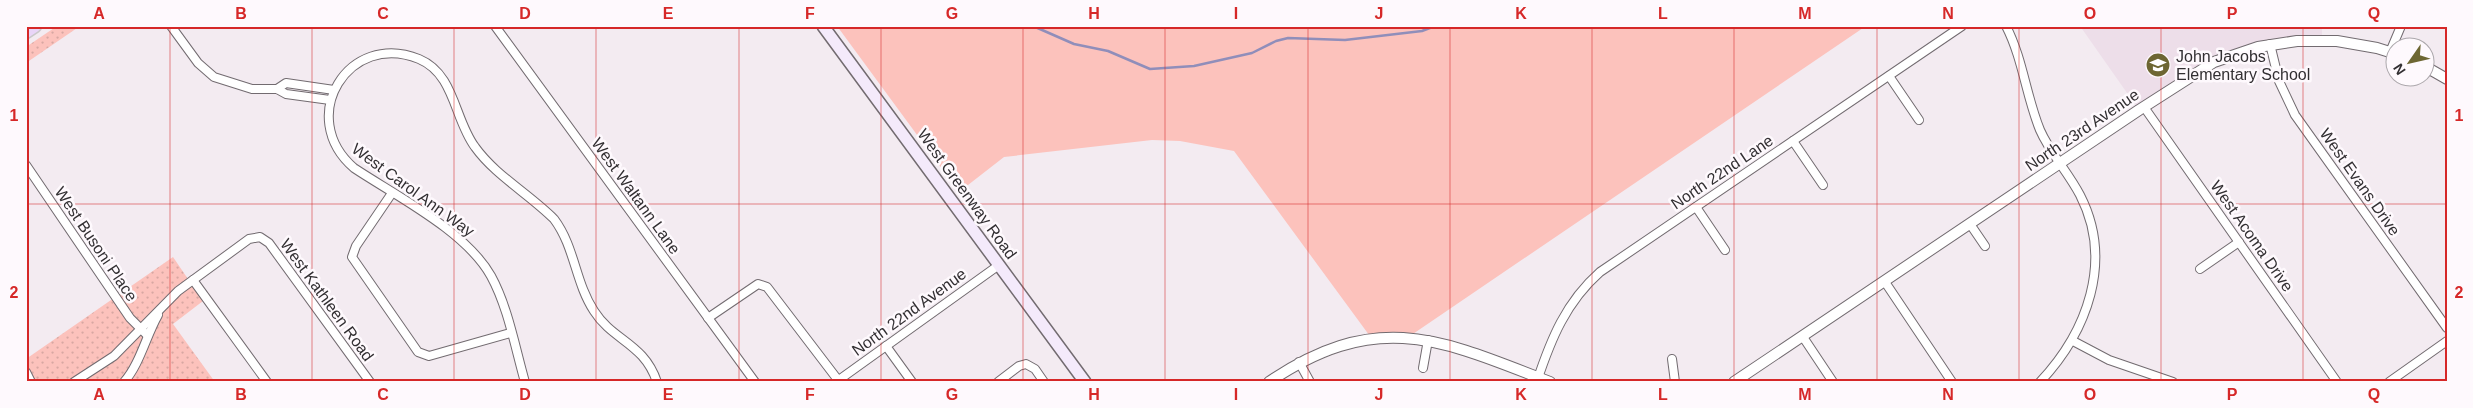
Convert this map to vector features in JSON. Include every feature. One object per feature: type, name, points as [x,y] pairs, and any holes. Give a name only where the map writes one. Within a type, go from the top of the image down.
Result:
[{"type":"main road","points":[[26,32],[35,26]]},
{"type":"main road","name":"West Greenway Road","points":[[823,26],[1085,382]]},
{"type":"street","points":[[172,26],[205,71],[238,86],[277,89],[286,94],[330,100]]},
{"type":"street","name":"West Waltann Lane","points":[[495,26],[755,382]]},
{"type":"street","name":"North 22nd Lane","points":[[1537,379],[1559,324],[1572,301],[1588,282],[1600,272],[1962,26]]},
{"type":"street","points":[[2006,26],[2018,53],[2038,125],[2080,196],[2088,216],[2094,252],[2092,292],[2073,341],[2056,365],[2040,382]]},
{"type":"street","name":"North 23rd Avenue","points":[[1734,382],[2144,106],[2214,62],[2270,44],[2297,41],[2337,41],[2386,52]]},
{"type":"street","name":"West Evans Drive","points":[[2270,44],[2279,81],[2295,115],[2447,328]]},
{"type":"street","name":"West Carol Ann Way","points":[[525,382],[497,288],[480,259],[456,236],[354,168],[337,150],[328,126],[330,100],[334,90],[345,74],[370,58],[386,54],[399,54],[419,60],[433,68],[449,90],[462,129],[475,148],[554,219],[564,232],[583,289],[594,312],[612,330],[639,351],[647,360],[657,382]]},
{"type":"street","points":[[2436,73],[2447,79]]},
{"type":"street","points":[[1889,76],[1919,120]]},
{"type":"street","points":[[277,89],[286,83],[334,90]]},
{"type":"street","name":"West Acoma Drive","points":[[2144,106],[2337,382]]},
{"type":"street","points":[[1793,141],[1823,184]]},
{"type":"street","name":"West Busoni Place","points":[[26,165],[130,318],[147,336]]},
{"type":"street","points":[[392,193],[356,246],[352,257],[364,278],[423,355],[510,333]]},
{"type":"street","points":[[1696,207],[1725,250]]},
{"type":"street","points":[[1970,224],[1985,246]]},
{"type":"street","name":"West Kathleen Road","points":[[193,280],[249,239],[260,237],[269,243],[370,382]]},
{"type":"street","points":[[2200,269],[2239,242]]},
{"type":"street","name":"North 22nd Avenue","points":[[837,381],[999,265]]},
{"type":"street","points":[[75,382],[114,356],[164,304],[193,280],[267,382]]},
{"type":"street","points":[[1885,282],[1952,382]]},
{"type":"street","points":[[708,318],[750,288],[758,284],[767,287],[837,381]]},
{"type":"street","points":[[124,382],[138,358],[164,304]]},
{"type":"street","points":[[1269,382],[1299,362],[1320,352],[1361,340],[1388,337],[1428,340],[1462,349],[1537,379],[1550,382]]},
{"type":"street","points":[[1803,337],[1833,382]]},
{"type":"street","points":[[1424,368],[1428,340]]},
{"type":"street","points":[[2073,341],[2109,360],[2173,382]]},
{"type":"street","points":[[2390,382],[2447,341]]},
{"type":"street","points":[[886,346],[912,382]]},
{"type":"street","points":[[1672,359],[1674,382]]},
{"type":"street","points":[[1299,362],[1310,382]]},
{"type":"street","points":[[998,382],[1019,366],[1026,364],[1035,369],[1044,382]]},
{"type":"street","points":[[26,372],[31,382]]},
{"type":"shaded area","points":[[57,26],[80,26],[26,63],[26,47]]},
{"type":"shaded area","points":[[837,26],[1866,26],[1407,338],[1372,339],[1234,151],[1180,141],[1152,140],[1004,157],[959,192]]},
{"type":"shaded area","name":"John Jacobs Elementary School","points":[[2080,26],[2322,26],[2322,40],[2232,55],[2139,110]]},
{"type":"shaded area","points":[[173,257],[203,301],[173,324],[215,382],[26,382],[26,359]]},
{"type":"waterway","points":[[1033,26],[1074,44],[1108,51],[1150,69],[1194,66],[1252,53],[1276,41],[1288,38],[1345,40],[1422,31],[1435,26]]},
{"type":"waterway","points":[[1483,26],[1489,26]]},
{"type":"place","name":"John Jacobs Elementary School","points":[[2158,65]]}]
